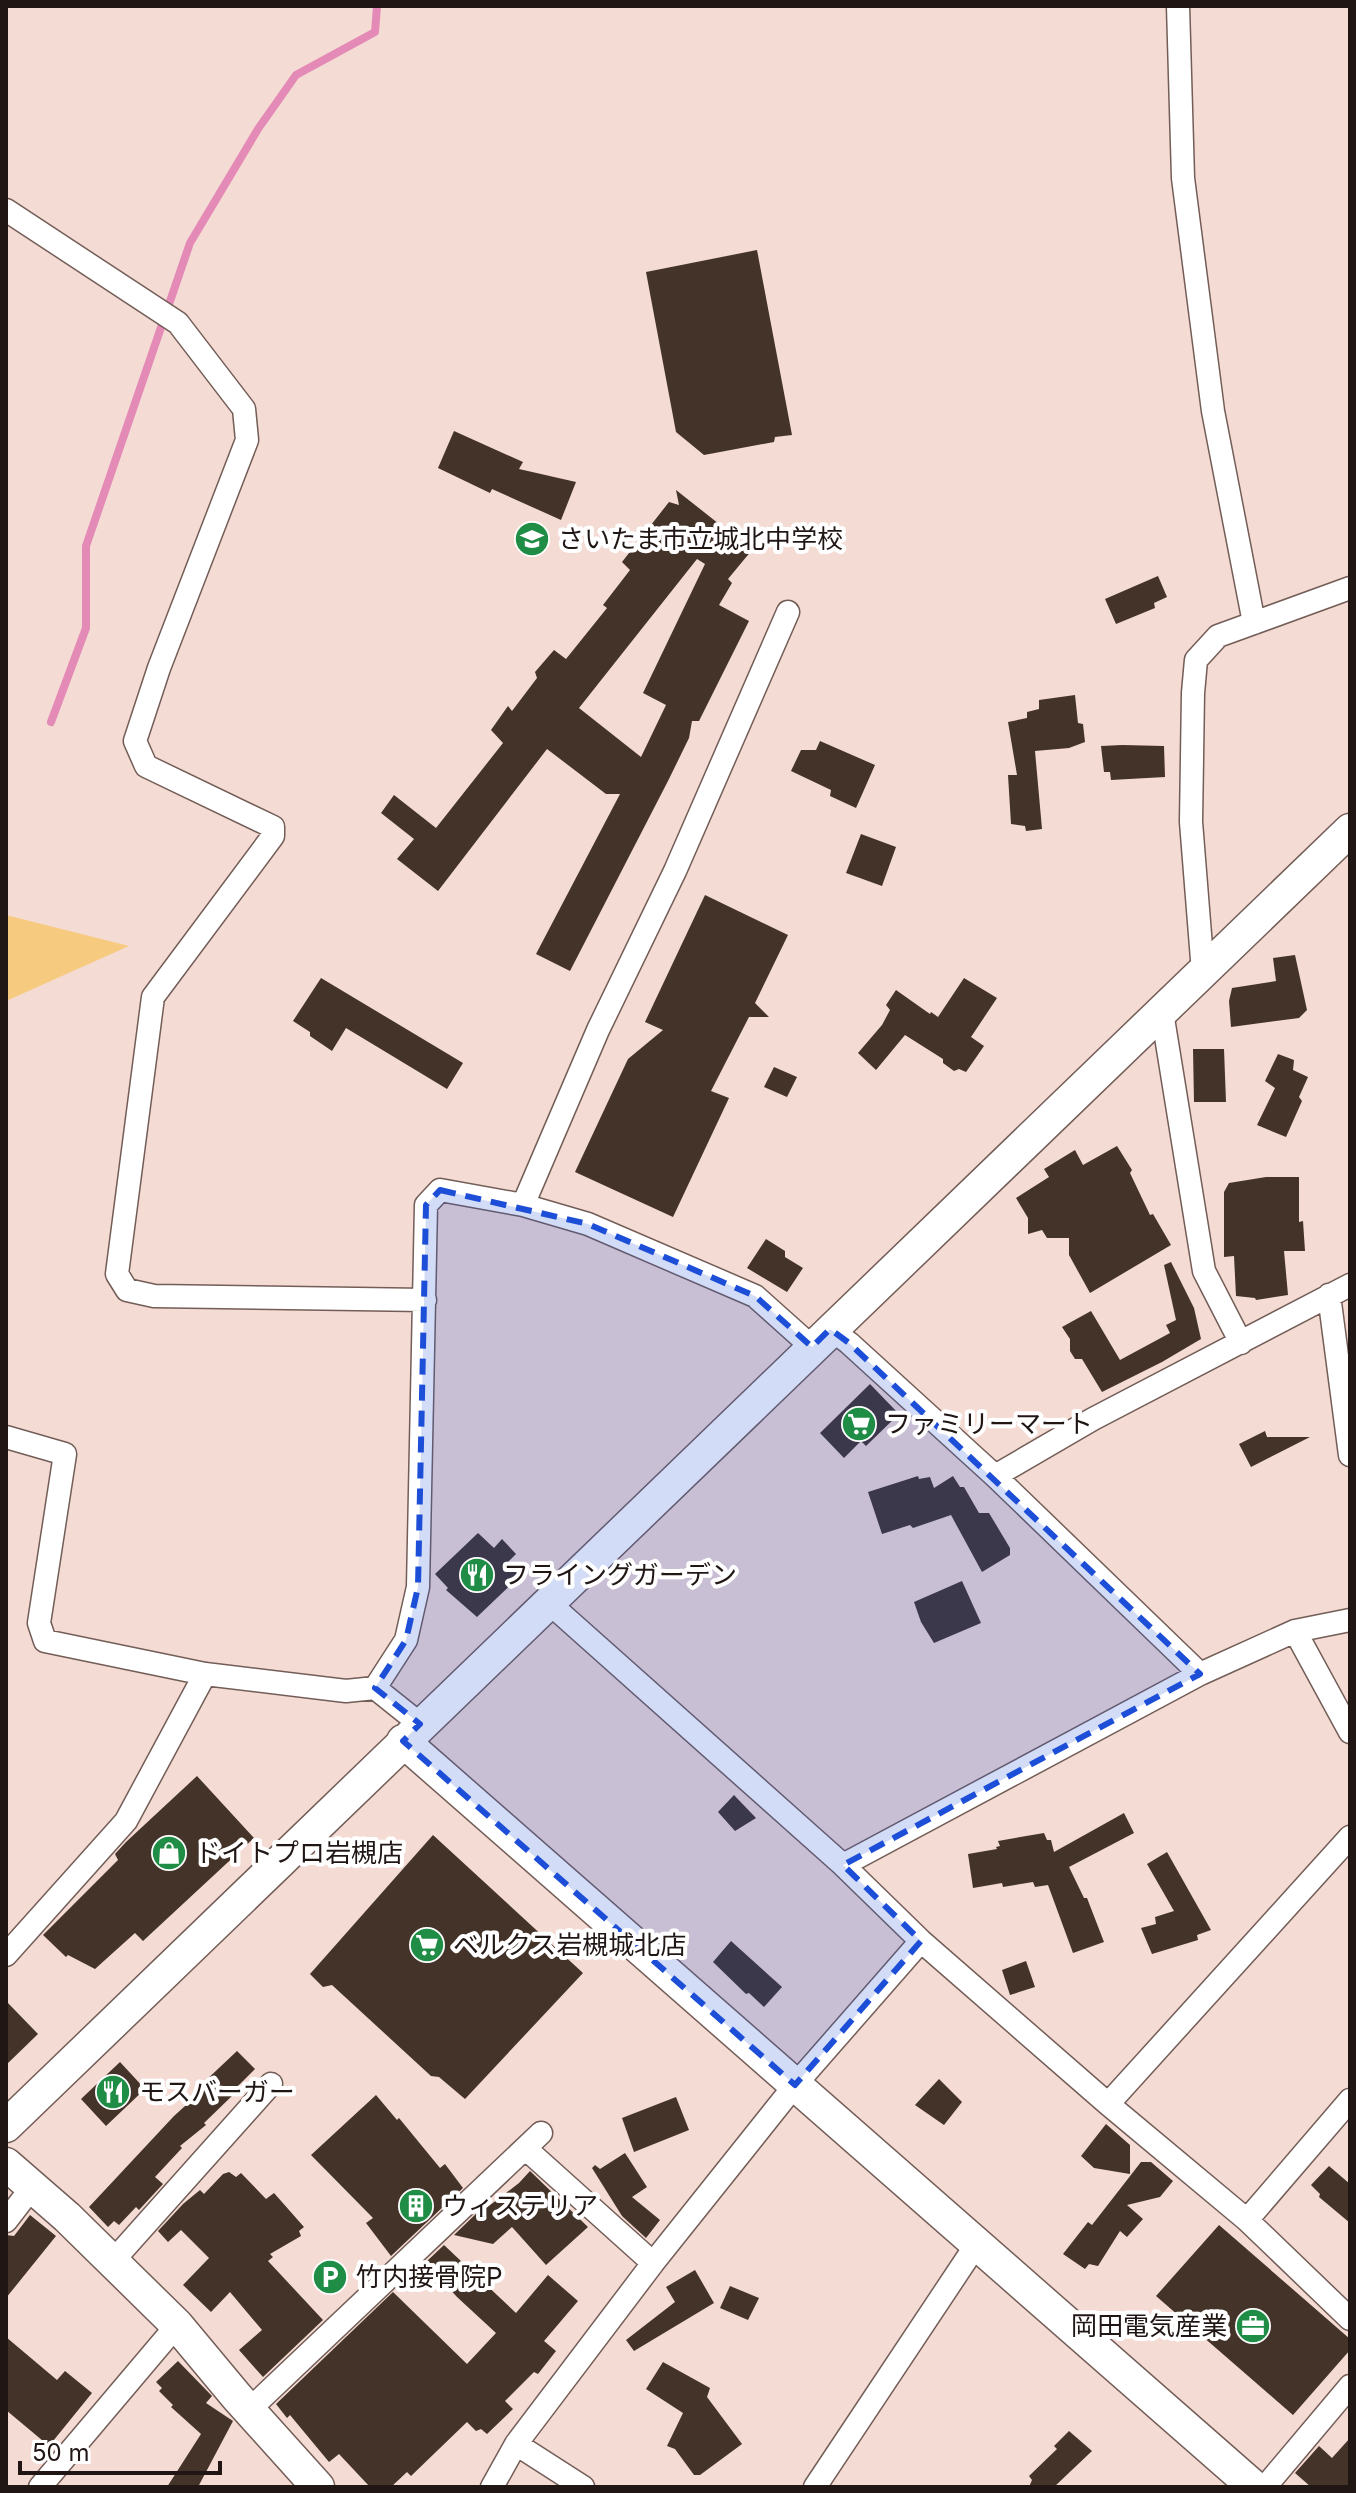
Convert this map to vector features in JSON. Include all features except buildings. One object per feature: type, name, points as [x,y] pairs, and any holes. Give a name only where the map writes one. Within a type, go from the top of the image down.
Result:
[{"type":"street","points":[[1178,6],[1183,178],[1213,411],[1254,623]]},
{"type":"street","points":[[6,210],[178,323],[244,409],[247,440],[159,668],[135,741],[146,766],[273,827],[273,836],[153,997],[117,1274],[127,1290],[154,1296],[425,1300]]},
{"type":"street","points":[[1203,972],[1191,822],[1196,660],[1218,636],[1350,588]]},
{"type":"street","points":[[523,1205],[598,1030],[675,871],[788,612]]},
{"type":"street","points":[[6,2126],[411,1732],[1350,830]]},
{"type":"street","points":[[1162,1012],[1204,1271],[1241,1343]]},
{"type":"street","points":[[375,1688],[406,1640],[418,1587],[426,1205],[440,1190],[523,1205],[588,1224],[755,1296],[821,1338],[849,1343],[995,1476],[1200,1674]]},
{"type":"street","points":[[995,1476],[1093,1419],[1350,1285]]},
{"type":"street","points":[[1329,1295],[1350,1455]]},
{"type":"street","points":[[6,1437],[65,1454],[39,1623],[45,1641],[205,1674],[346,1691],[375,1688]]},
{"type":"street","points":[[548,1602],[843,1865],[921,1941],[1247,2220],[1350,2319]]},
{"type":"street","points":[[843,1865],[1200,1674],[1295,1631],[1350,1620]]},
{"type":"street","points":[[1295,1631],[1350,1732]]},
{"type":"street","points":[[6,1955],[126,1821],[205,1674]]},
{"type":"street","points":[[375,1688],[411,1732],[795,2085],[1254,2487]]},
{"type":"street","points":[[1108,2104],[1350,1837]]},
{"type":"street","points":[[492,2487],[516,2444],[653,2263],[795,2085],[921,1941]]},
{"type":"street","points":[[112,2262],[271,2084]]},
{"type":"street","points":[[1247,2220],[1350,2100]]},
{"type":"street","points":[[249,2410],[533,2141],[653,2263]]},
{"type":"street","points":[[6,2164],[33,2186],[177,2325],[318,2487]]},
{"type":"street","points":[[6,2221],[33,2186]]},
{"type":"street","points":[[815,2487],[976,2245]]},
{"type":"street","points":[[40,2487],[177,2325]]},
{"type":"street","points":[[1266,2487],[1350,2386]]},
{"type":"street","points":[[516,2444],[583,2487]]},
{"type":"highlighted area","points":[[440,1190],[588,1224],[755,1296],[812,1347],[830,1329],[849,1343],[1200,1674],[843,1865],[921,1941],[795,2085],[403,1741],[420,1724],[375,1688],[406,1640],[418,1587],[426,1205]]},
{"type":"shaded area","points":[[6,915],[129,946],[6,1001]]},
{"type":"waterway","points":[[51,722],[86,628],[86,546],[190,243],[258,129],[296,75],[375,32],[377,6]]},
{"type":"place","name":"さいたま市立城北中学校","points":[[532,539]]},
{"type":"place","name":"ファミリーマート","points":[[859,1424]]},
{"type":"place","name":"フライングガーデン","points":[[477,1575]]},
{"type":"place","name":"ドイトプロ岩槻店","points":[[169,1853]]},
{"type":"place","name":"ベルクス岩槻城北店","points":[[427,1945]]},
{"type":"place","name":"モスバーガー","points":[[113,2092]]},
{"type":"place","name":"ウィステリア","points":[[416,2206]]},
{"type":"place","name":"竹内接骨院P","points":[[330,2277]]},
{"type":"place","name":"岡田電気産業","points":[[1253,2326]]}]
